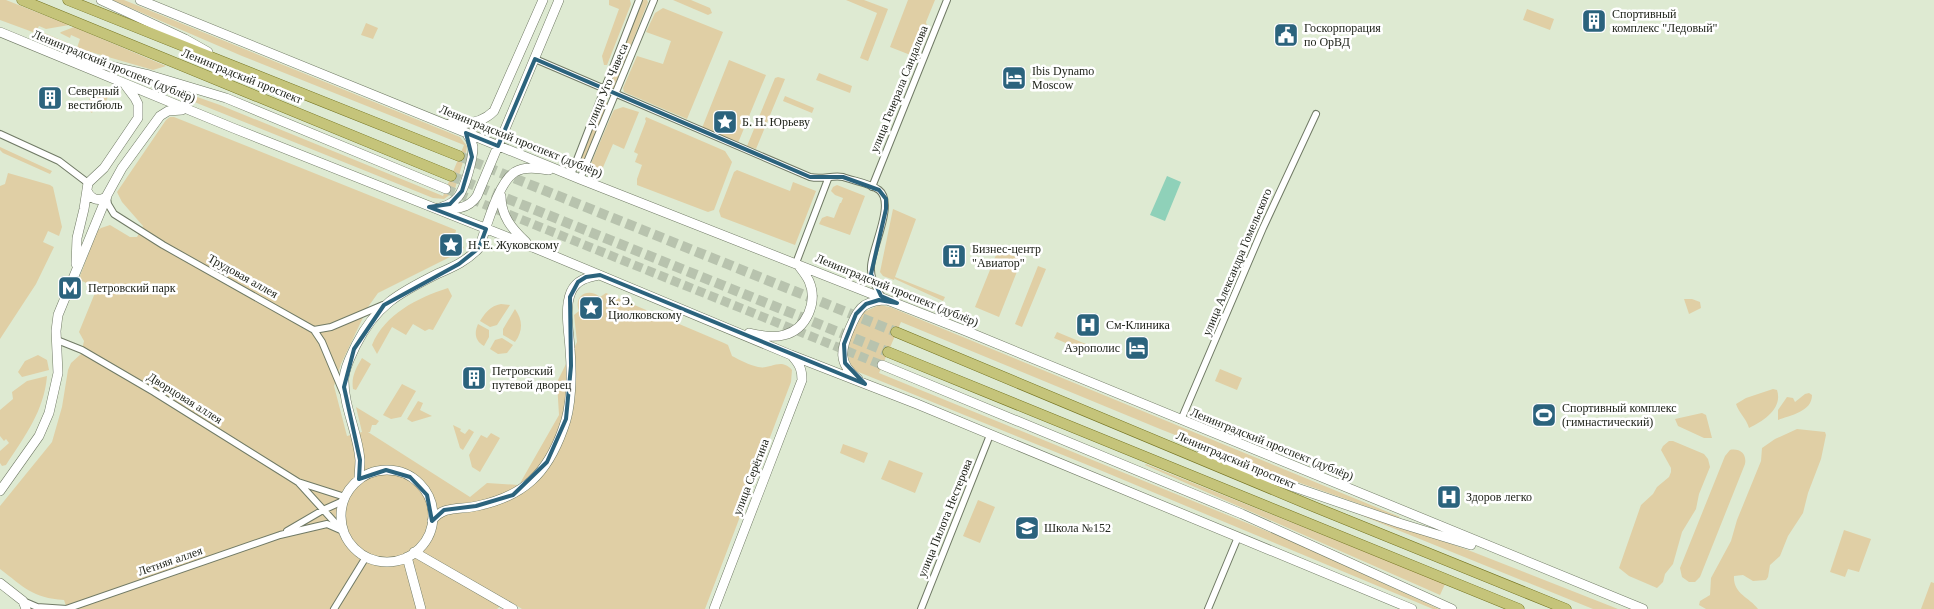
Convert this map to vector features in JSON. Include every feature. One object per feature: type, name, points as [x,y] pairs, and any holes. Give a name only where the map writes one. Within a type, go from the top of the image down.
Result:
[{"type":"main road","name":"Ленинградский проспект","points":[[22,0],[451,176]]},
{"type":"main road","name":"Ленинградский проспект","points":[[68,0],[459,156]]},
{"type":"main road","points":[[101,0],[185,39],[236,68]]},
{"type":"main road","name":"Ленинградский проспект (дублёр)","points":[[140,0],[580,179],[880,296],[1643,609]]},
{"type":"main road","points":[[431,118],[466,124],[480,121],[494,111],[544,0]]},
{"type":"main road","points":[[429,207],[457,209],[473,202],[559,0]]},
{"type":"main road","name":"Ленинградский проспект (дублёр)","points":[[0,32],[187,110],[530,246],[1412,609]]},
{"type":"main road","name":"Ленинградский проспект (дублёр)","points":[[49,53],[149,75],[226,98],[446,189]]},
{"type":"main road","points":[[76,269],[77,238],[90,183],[115,152],[138,118],[138,104],[124,84]]},
{"type":"main road","points":[[0,491],[3,484],[39,436],[49,413],[58,373],[58,315],[108,193],[122,168],[160,116],[173,110],[187,110]]},
{"type":"main road","points":[[439,208],[450,204],[462,191],[473,147],[466,133]]},
{"type":"main road","points":[[359,480],[360,460],[345,397],[344,375],[347,364],[367,326],[384,305],[411,287],[472,256],[479,248],[501,188],[505,181],[516,171],[527,168],[561,171]]},
{"type":"main road","points":[[90,183],[102,177],[106,179],[108,193]]},
{"type":"main road","points":[[90,183],[90,196],[94,199],[102,199],[108,193]]},
{"type":"main road","points":[[501,188],[501,205],[506,219],[512,230],[530,246]]},
{"type":"main road","points":[[732,330],[756,335],[776,336],[786,335],[800,326],[809,312],[812,295],[809,280],[796,263]]},
{"type":"main road","points":[[432,521],[432,507],[428,495],[420,485],[410,477],[386,470],[373,472],[352,486],[344,499],[341,511],[343,531],[351,545],[366,557],[384,562],[396,561],[411,555],[426,539],[432,521],[437,514],[444,510],[476,506],[513,495],[531,482],[546,462],[560,436],[566,419],[571,366],[568,309],[571,291],[578,282],[600,275]]},
{"type":"main road","points":[[865,384],[848,370],[844,363],[842,351],[844,344],[856,314],[866,304],[879,300],[897,303]]},
{"type":"main road","name":"Ленинградский проспект","points":[[896,332],[1317,508],[1566,609]]},
{"type":"main road","points":[[888,352],[1519,609]]},
{"type":"main road","name":"улица Серёгина","points":[[714,609],[802,380],[799,364],[791,355]]},
{"type":"main road","points":[[882,365],[1233,510],[1452,609]]},
{"type":"main road","points":[[1156,440],[1322,495],[1399,523],[1522,560]]},
{"type":"main road","points":[[411,555],[421,609]]},
{"type":"main road","points":[[411,555],[513,609]]},
{"type":"main road","points":[[0,583],[25,605]]},
{"type":"street","name":"улица Уго Чавеса","points":[[571,175],[639,0]]},
{"type":"street","name":"улица Уго Чавеса","points":[[580,179],[654,0]]},
{"type":"street","name":"улица Генерала Сандалова","points":[[872,187],[947,0]]},
{"type":"street","points":[[535,59],[810,177],[828,179],[837,176],[843,177],[879,190],[886,199],[886,209],[871,263],[872,280],[880,296]]},
{"type":"street","name":"улица Александра Гомельского","points":[[1181,420],[1263,228],[1316,114]]},
{"type":"street","points":[[0,134],[59,160],[90,183]]},
{"type":"street","points":[[796,263],[828,179]]},
{"type":"street","name":"Трудовая аллея","points":[[108,193],[108,204],[114,214],[177,253],[314,330]]},
{"type":"street","points":[[345,397],[322,342],[314,330],[331,327],[384,305]]},
{"type":"street","name":"Дворцовая аллея","points":[[57,340],[90,354],[298,482],[344,499]]},
{"type":"street","name":"улица Пилота Нестерова","points":[[921,609],[990,435]]},
{"type":"street","name":"Дворцовая аллея","points":[[298,482],[343,531]]},
{"type":"street","name":"Летняя аллея","points":[[280,535],[344,499]]},
{"type":"street","name":"Летняя аллея","points":[[25,605],[67,609],[280,535],[327,524],[343,531]]},
{"type":"street","points":[[1208,609],[1238,537]]},
{"type":"street","points":[[334,609],[366,557]]},
{"type":"highlighted area","points":[[535,59],[810,177],[843,177],[879,190],[886,199],[886,209],[871,274],[881,296],[897,303],[879,300],[866,304],[856,314],[844,344],[845,363],[865,384],[600,275],[586,277],[578,282],[570,297],[571,366],[566,419],[547,462],[513,495],[476,506],[444,510],[432,521],[427,495],[410,477],[386,470],[359,479],[360,460],[344,387],[354,349],[384,305],[459,264],[479,248],[486,229],[429,207],[450,204],[462,191],[472,157],[466,133],[498,146]]},
{"type":"shaded area","points":[[0,0],[6,0],[69,25],[46,29],[39,26],[37,30],[68,43],[68,45],[0,20]]},
{"type":"shaded area","points":[[112,0],[124,0],[460,137],[467,146],[454,192],[444,199],[433,198],[147,83],[183,92],[220,105],[443,196],[464,145],[242,56]]},
{"type":"shaded area","points":[[609,0],[630,0],[631,4],[607,65],[604,65],[602,56],[619,9],[609,5]]},
{"type":"shaded area","points":[[642,0],[647,0],[648,2],[613,91],[608,89]]},
{"type":"shaded area","points":[[673,0],[691,0],[710,8],[712,13],[708,15]]},
{"type":"shaded area","points":[[846,0],[864,0],[888,9],[868,61],[860,58],[877,13]]},
{"type":"shaded area","points":[[908,0],[935,0],[926,22],[927,27],[913,56],[890,47]]},
{"type":"shaded area","points":[[663,8],[723,32],[687,119],[624,92],[623,88],[637,56],[663,64],[671,41],[646,32],[655,13]]},
{"type":"shaded area","points":[[1527,9],[1554,19],[1550,30],[1523,20]]},
{"type":"shaded area","points":[[366,23],[378,28],[373,39],[361,35]]},
{"type":"shaded area","points":[[74,27],[166,66],[153,70],[77,48],[80,39],[71,35],[70,38],[60,33]]},
{"type":"shaded area","points":[[729,60],[766,75],[738,143],[702,128]]},
{"type":"shaded area","points":[[819,73],[852,86],[850,93],[816,80]]},
{"type":"shaded area","points":[[775,78],[785,79],[756,149],[747,146]]},
{"type":"shaded area","points":[[97,89],[109,93],[106,102],[97,100],[92,113],[86,108],[92,93]]},
{"type":"shaded area","points":[[785,96],[814,108],[812,113],[783,101]]},
{"type":"shaded area","points":[[603,101],[608,103],[585,160],[580,159]]},
{"type":"shaded area","points":[[623,107],[639,112],[624,149],[613,144],[601,172],[589,168],[614,110]]},
{"type":"shaded area","name":"Петровский парк","points":[[170,117],[456,230],[455,235],[460,245],[464,247],[462,251],[378,293],[368,307],[341,364],[334,386],[347,436],[362,432],[356,407],[379,421],[376,425],[372,425],[370,432],[368,432],[470,497],[487,483],[519,485],[559,415],[557,382],[577,342],[574,315],[579,311],[578,301],[580,297],[586,293],[595,294],[600,297],[606,293],[724,343],[728,345],[732,356],[751,365],[763,367],[783,364],[788,366],[792,370],[791,382],[705,609],[522,609],[507,600],[497,609],[67,609],[64,600],[36,594],[0,569],[0,506],[52,442],[62,407],[68,370],[71,363],[81,354],[84,341],[79,332],[97,288],[82,281],[80,276],[97,231],[101,228],[110,225],[130,237],[137,237],[143,226],[122,202],[117,192],[166,120]]},
{"type":"shaded area","points":[[646,117],[725,151],[732,162],[714,210],[708,212],[637,185],[642,165],[635,162],[638,154],[634,152]]},
{"type":"shaded area","points":[[0,147],[52,171],[50,174],[3,153]]},
{"type":"shaded area","points":[[737,170],[790,191],[793,182],[816,191],[795,245],[721,217],[719,211],[734,172]]},
{"type":"shaded area","points":[[8,173],[53,187],[62,227],[59,236],[48,231],[43,242],[54,247],[36,284],[0,339],[0,186],[5,184]]},
{"type":"shaded area","points":[[1167,176],[1181,182],[1165,221],[1150,215]]},
{"type":"shaded area","points":[[837,185],[865,196],[850,235],[819,224],[822,218],[827,216],[834,218],[841,203],[843,198],[831,191]]},
{"type":"shaded area","points":[[893,209],[916,219],[895,277],[945,297],[943,301],[895,278],[894,280],[883,276],[880,272]]},
{"type":"shaded area","points":[[998,250],[1022,259],[999,317],[975,307]]},
{"type":"shaded area","points":[[1038,266],[1046,269],[1022,327],[1015,324]]},
{"type":"shaded area","points":[[448,288],[452,296],[433,330],[425,331],[413,324],[406,335],[392,327],[377,354],[372,345],[385,324],[414,302]]},
{"type":"shaded area","points":[[1684,299],[1700,302],[1701,308],[1689,314]]},
{"type":"shaded area","points":[[501,304],[510,305],[497,325],[490,327],[480,321],[489,310]]},
{"type":"shaded area","points":[[879,305],[890,307],[1400,517],[1272,473],[901,322],[879,373],[1301,545],[1439,609],[1433,609],[856,371],[851,365],[848,350],[852,334],[864,312]]},
{"type":"shaded area","points":[[515,309],[520,317],[521,326],[520,334],[515,342],[503,335],[503,329]]},
{"type":"shaded area","points":[[478,324],[489,330],[489,337],[484,346],[476,336]]},
{"type":"shaded area","points":[[1057,332],[1093,347],[1087,352],[1054,338]]},
{"type":"shaded area","points":[[502,338],[513,345],[507,353],[498,354],[490,349],[495,340]]},
{"type":"shaded area","points":[[38,355],[47,360],[49,370],[22,377],[18,372],[25,361]]},
{"type":"shaded area","points":[[362,358],[371,364],[356,390],[353,389],[353,377]]},
{"type":"shaded area","points":[[1220,369],[1242,378],[1237,390],[1215,381]]},
{"type":"shaded area","points":[[47,376],[42,401],[33,423],[6,465],[2,466],[0,463],[0,451],[9,443],[0,436],[0,410],[13,399],[12,392],[27,381]]},
{"type":"shaded area","points":[[402,384],[416,391],[401,417],[391,419],[383,415]]},
{"type":"shaded area","points":[[1773,389],[1777,390],[1778,397],[1775,408],[1761,422],[1749,428],[1736,404],[1746,398]]},
{"type":"shaded area","points":[[1809,393],[1812,395],[1811,401],[1804,409],[1778,420],[1778,410],[1787,397],[1793,398],[1795,402]]},
{"type":"shaded area","points":[[418,401],[423,403],[420,410],[432,416],[412,422],[407,419]]},
{"type":"shaded area","points":[[1702,413],[1706,415],[1712,438],[1704,438],[1678,426],[1675,419]]},
{"type":"shaded area","points":[[453,425],[461,429],[460,431],[465,434],[469,429],[474,432],[463,450],[460,448]]},
{"type":"shaded area","points":[[1797,429],[1825,432],[1826,435],[1821,459],[1808,493],[1803,513],[1788,536],[1780,556],[1770,565],[1766,580],[1753,581],[1743,575],[1734,576],[1736,587],[1758,609],[1706,609],[1699,605],[1700,601],[1710,595],[1711,578],[1731,541],[1737,520],[1761,461],[1762,448],[1775,439]]},
{"type":"shaded area","points":[[491,433],[500,438],[480,472],[472,467],[469,455],[481,435],[487,438]]},
{"type":"shaded area","points":[[1669,441],[1704,454],[1708,459],[1710,467],[1699,494],[1696,509],[1682,532],[1673,564],[1665,574],[1663,582],[1657,588],[1629,576],[1619,568],[1641,505],[1669,477],[1671,472],[1671,468],[1661,450]]},
{"type":"shaded area","points":[[843,444],[868,453],[864,463],[840,453]]},
{"type":"shaded area","points":[[1730,450],[1742,452],[1745,457],[1745,464],[1700,577],[1695,582],[1689,582],[1682,577],[1680,568],[1725,456]]},
{"type":"shaded area","points":[[889,460],[923,473],[915,493],[881,479]]},
{"type":"shaded area","points":[[1146,464],[1445,584],[1440,595]]},
{"type":"shaded area","points":[[1322,498],[1468,550],[1618,609],[1593,609]]},
{"type":"shaded area","points":[[978,500],[995,507],[980,543],[963,536]]},
{"type":"shaded area","points":[[1844,530],[1871,539],[1859,572],[1848,569],[1845,577],[1830,572]]},
{"type":"shaded area","points":[[1931,582],[1934,583],[1934,609],[1921,609]]},
{"type":"tunnel","points":[[459,156],[896,332]]},
{"type":"tunnel","points":[[451,176],[888,352]]},
{"type":"tunnel","points":[[446,189],[882,365]]},
{"type":"place","name":"Спортивный комплекс \"Ледовый\"","points":[[1594,21]]},
{"type":"place","name":"Госкорпорация по ОрВД","points":[[1286,35]]},
{"type":"place","name":"Ibis Dynamo Moscow","points":[[1014,78]]},
{"type":"place","name":"Cеверный вестибюль","points":[[50,98]]},
{"type":"place","name":"Б. Н. Юрьеву","points":[[725,122]]},
{"type":"place","name":"Н. Е. Жуковскому","points":[[451,245]]},
{"type":"place","name":"Бизнес-центр \"Авиатор\"","points":[[954,256]]},
{"type":"place","name":"Петровский парк","points":[[70,288]]},
{"type":"place","name":"К. Э. Циолковскому","points":[[591,308]]},
{"type":"place","name":"См-Клиника","points":[[1088,325]]},
{"type":"place","name":"Аэрополис","points":[[1137,348]]},
{"type":"place","name":"Петровский путевой дворец","points":[[474,378]]},
{"type":"place","name":"Спортивный комплекс (гимнастический)","points":[[1544,415]]},
{"type":"place","name":"Здоров легко","points":[[1449,497]]},
{"type":"place","name":"Школа №152","points":[[1027,528]]}]
